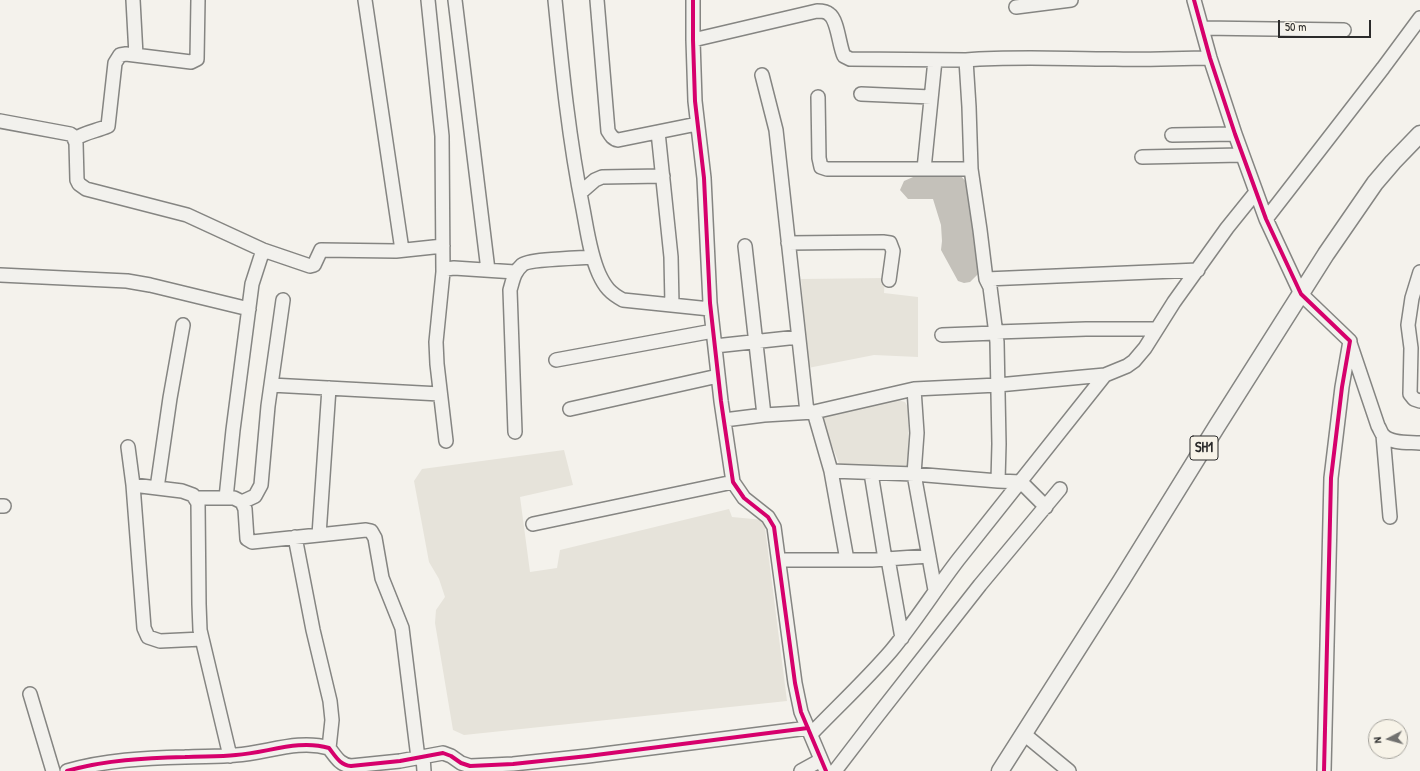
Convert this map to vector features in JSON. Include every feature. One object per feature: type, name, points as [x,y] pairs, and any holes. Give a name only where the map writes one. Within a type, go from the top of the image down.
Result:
[{"type":"main road","name":"SH1","points":[[1000,771],[1117,588],[1326,254],[1375,183],[1420,134]]},
{"type":"street","points":[[133,0],[136,55]]},
{"type":"street","points":[[75,139],[81,135],[108,126],[115,63],[120,55],[126,54],[191,62],[197,59],[198,0]]},
{"type":"street","points":[[365,0],[402,250]]},
{"type":"street","points":[[428,0],[442,136],[444,272],[436,342],[440,394],[446,441]]},
{"type":"street","points":[[455,0],[488,270]]},
{"type":"street","points":[[555,0],[564,83],[580,193],[593,257],[599,274],[612,295],[623,300],[710,309]]},
{"type":"street","points":[[597,0],[608,131],[614,139],[618,140],[697,124]]},
{"type":"street","points":[[693,0],[692,40],[697,124],[704,178],[710,309],[724,420],[733,482],[744,498],[768,517],[774,526],[795,683],[801,712],[824,765],[801,771]]},
{"type":"street","points":[[1016,7],[1071,0]]},
{"type":"street","points":[[1194,0],[1210,58],[1242,155],[1266,219],[1301,294],[1350,341],[1378,426],[1383,435],[1390,517]]},
{"type":"street","points":[[692,40],[817,11],[825,12],[831,15],[836,23],[841,50],[844,56],[850,59],[966,60],[987,58],[1210,58]]},
{"type":"street","points":[[1266,219],[1420,18]]},
{"type":"street","points":[[1202,28],[1344,30]]},
{"type":"street","points":[[924,169],[935,60]]},
{"type":"street","points":[[966,60],[971,169],[986,279],[990,287],[996,332],[999,444],[998,481]]},
{"type":"street","points":[[762,75],[774,117],[776,130],[798,337],[810,412],[831,471],[847,560]]},
{"type":"street","points":[[861,94],[931,97]]},
{"type":"street","points":[[818,97],[819,158],[821,167],[827,169],[971,169]]},
{"type":"street","points":[[0,121],[70,134],[73,136],[75,139],[76,176],[82,187],[187,215],[263,250],[312,266],[314,265],[321,250],[402,250],[443,246]]},
{"type":"street","points":[[658,132],[671,257],[672,305]]},
{"type":"street","points":[[1172,135],[1235,134]]},
{"type":"street","points":[[1142,157],[1242,155]]},
{"type":"street","points":[[580,193],[595,180],[602,177],[663,176]]},
{"type":"street","points":[[724,420],[764,415],[810,412],[914,389],[998,385],[1105,375],[1127,366],[1134,361],[1145,348],[1174,302],[1227,228],[1256,192]]},
{"type":"street","points":[[788,243],[890,243],[893,252],[889,280]]},
{"type":"street","points":[[745,246],[764,415]]},
{"type":"street","points":[[226,498],[233,430],[252,284],[263,250]]},
{"type":"street","points":[[515,432],[510,290],[515,272],[523,263],[593,257]]},
{"type":"street","points":[[444,272],[446,269],[450,268],[515,272]]},
{"type":"street","points":[[986,279],[1198,270]]},
{"type":"street","points":[[1420,272],[1412,298],[1408,325],[1411,348],[1410,394],[1414,399],[1420,401]]},
{"type":"street","points":[[0,275],[127,281],[150,285],[249,309]]},
{"type":"street","points":[[242,502],[254,496],[261,485],[271,385],[283,300]]},
{"type":"street","points":[[157,488],[170,398],[183,325]]},
{"type":"street","points":[[942,335],[1086,329],[1157,329]]},
{"type":"street","points":[[556,360],[713,331]]},
{"type":"street","points":[[715,346],[798,337]]},
{"type":"street","points":[[1324,771],[1331,478],[1342,387],[1350,341]]},
{"type":"street","points":[[67,771],[86,766],[124,760],[153,765],[230,756],[274,748],[310,745],[329,748],[340,762],[351,766],[390,767],[421,757],[443,753],[451,756],[461,763],[470,766],[537,766],[809,731],[874,669],[902,638],[935,590],[1105,375]]},
{"type":"street","points":[[570,409],[718,376]]},
{"type":"street","points":[[271,385],[440,394]]},
{"type":"street","points":[[319,535],[328,388]]},
{"type":"street","points":[[914,389],[917,433],[914,474],[935,590]]},
{"type":"street","points":[[1383,435],[1390,440],[1399,442],[1420,443]]},
{"type":"street","points":[[128,447],[133,485],[144,628],[148,636],[160,641],[202,639]]},
{"type":"street","points":[[831,471],[914,474],[1021,482],[1046,507]]},
{"type":"street","points":[[870,473],[902,638]]},
{"type":"street","points":[[533,524],[733,482]]},
{"type":"street","points":[[133,485],[182,491],[193,494],[198,503],[200,630],[230,756]]},
{"type":"street","points":[[835,771],[980,585],[1060,489]]},
{"type":"street","points":[[195,498],[234,498],[242,502],[245,509],[247,539],[252,542],[366,530],[371,531],[375,538],[382,578],[402,628],[424,771]]},
{"type":"street","points":[[295,537],[313,630],[330,701],[332,720],[329,748]]},
{"type":"street","points":[[779,560],[887,559],[929,556]]},
{"type":"street","points":[[30,694],[53,771]]},
{"type":"street","points":[[1024,734],[1069,771]]},
{"type":"shaded area","points":[[920,174],[959,174],[969,185],[980,272],[970,282],[964,283],[958,281],[941,250],[941,225],[933,199],[908,199],[900,190],[904,181]]},
{"type":"shaded area","points":[[885,278],[884,293],[918,297],[918,357],[874,355],[808,368],[801,279]]},
{"type":"shaded area","points":[[898,400],[905,402],[908,407],[909,465],[897,469],[848,468],[839,463],[820,416]]},
{"type":"shaded area","points":[[564,450],[573,485],[520,497],[530,572],[557,568],[560,550],[729,509],[732,517],[764,520],[787,701],[464,735],[453,730],[435,623],[436,610],[445,597],[439,579],[429,562],[414,481],[422,469]]},
{"type":"cycle path","points":[[693,0],[695,101],[704,178],[710,303],[721,401],[733,482],[744,498],[768,517],[774,527],[795,683],[801,712],[826,771]]},
{"type":"cycle path","points":[[1194,0],[1210,58],[1235,134],[1266,219],[1301,294],[1350,341],[1342,387],[1331,478],[1324,771]]},
{"type":"cycle path","points":[[67,771],[96,764],[125,760],[230,756],[282,747],[306,745],[329,748],[341,762],[351,766],[400,761],[443,753],[451,756],[461,763],[470,766],[513,764],[808,728]]}]
